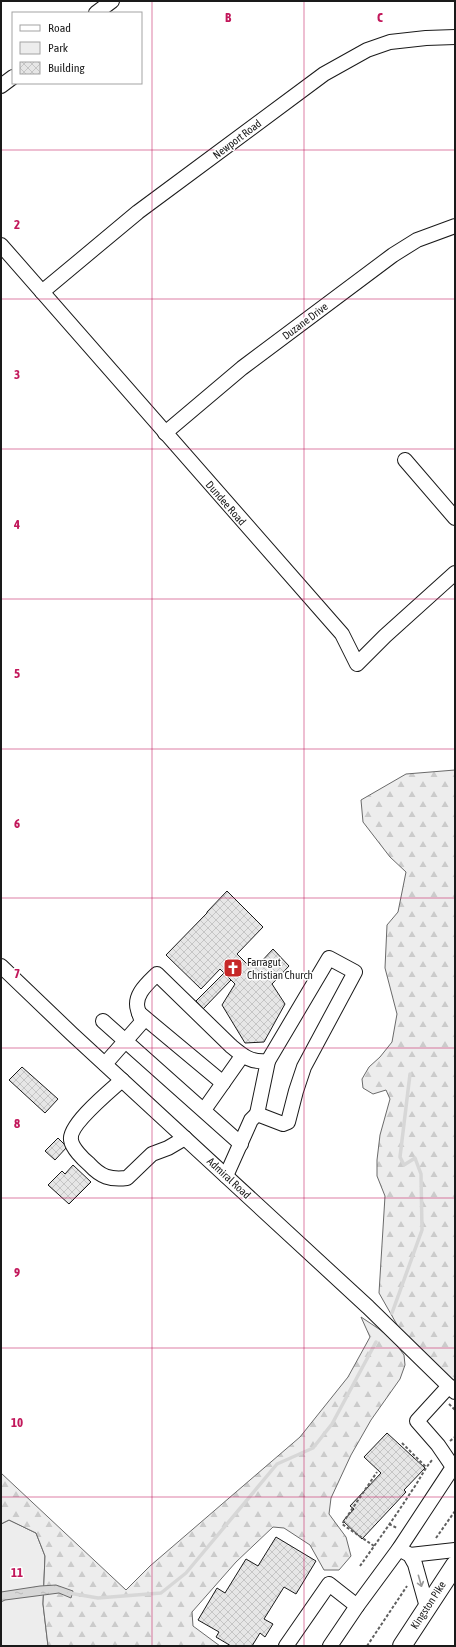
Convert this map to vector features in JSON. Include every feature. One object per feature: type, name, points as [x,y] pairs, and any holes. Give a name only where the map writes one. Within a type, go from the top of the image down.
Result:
[{"type":"main road","name":"Kingston Pike","points":[[402,1646],[455,1565]]},
{"type":"street","points":[[97,12],[112,1]]},
{"type":"street","name":"Newport Road","points":[[42,292],[138,212],[324,74],[367,50],[390,42],[426,38],[455,37]]},
{"type":"street","points":[[1,86],[12,78]]},
{"type":"street","name":"Duzane Drive","points":[[165,433],[242,368],[393,255],[417,240],[455,226]]},
{"type":"street","name":"Dundee Road","points":[[1,245],[342,634],[357,664],[385,636],[455,573]]},
{"type":"street","points":[[405,460],[455,518]]},
{"type":"street","points":[[226,1176],[251,1120],[257,1114],[268,1061],[329,958],[355,972],[304,1067],[288,1122],[283,1124],[257,1114]]},
{"type":"street","name":"Admiral Road","points":[[1,966],[122,1080],[368,1306],[452,1389]]},
{"type":"street","points":[[105,1064],[142,1022],[137,1009],[138,998],[142,988],[157,974],[242,1056],[258,1062],[268,1061]]},
{"type":"street","points":[[139,1013],[223,1084]]},
{"type":"street","points":[[103,1021],[241,1144]]},
{"type":"street","points":[[204,1110],[242,1056]]},
{"type":"street","points":[[122,1080],[91,1108],[76,1126],[71,1135],[74,1148],[88,1164],[106,1178],[127,1178],[152,1154],[168,1148],[185,1138]]},
{"type":"street","points":[[330,1646],[357,1606],[404,1552],[453,1467],[442,1450],[417,1421],[452,1389]]},
{"type":"street","points":[[404,1552],[455,1550]]},
{"type":"street","points":[[404,1552],[415,1564],[427,1607]]},
{"type":"street","points":[[286,1646],[328,1584],[357,1606]]},
{"type":"path","points":[[360,1566],[412,1492],[426,1467],[455,1437]]},
{"type":"path","points":[[402,1443],[426,1467]]},
{"type":"path","points":[[374,1546],[342,1524],[377,1472]]},
{"type":"green space","points":[[455,770],[455,1383],[400,1330],[379,1293],[385,1196],[377,1176],[377,1160],[380,1135],[390,1099],[386,1090],[373,1094],[363,1088],[362,1079],[369,1067],[380,1057],[392,1042],[397,1014],[385,968],[387,925],[398,912],[406,872],[390,857],[363,822],[361,800],[406,774]]},
{"type":"green space","points":[[361,1317],[393,1340],[404,1355],[405,1365],[400,1379],[371,1420],[351,1455],[331,1498],[329,1514],[346,1537],[351,1556],[339,1570],[324,1570],[310,1545],[284,1528],[273,1527],[236,1562],[192,1612],[193,1626],[220,1646],[48,1646],[43,1604],[45,1556],[36,1533],[9,1520],[1,1524],[1,1473],[126,1590],[150,1566],[300,1437],[348,1377],[370,1337]]},
{"type":"green space","points":[[9,1520],[36,1533],[45,1556],[43,1604],[48,1646],[1,1646],[1,1524]]},
{"type":"water","points":[[56,1585],[73,1591],[71,1598],[59,1593],[5,1600],[1,1602],[1,1592]]},
{"type":"building","name":"Farragut Christian Church","points":[[227,891],[263,927],[237,954],[247,964],[259,964],[273,949],[289,966],[272,984],[285,1004],[264,1042],[245,1043],[222,1005],[235,984],[220,969],[201,989],[166,955]]},
{"type":"building","points":[[224,973],[231,980],[203,1009],[196,1001]]},
{"type":"building","points":[[22,1067],[58,1099],[45,1113],[9,1080]]},
{"type":"building","points":[[58,1138],[67,1147],[55,1160],[45,1151]]},
{"type":"building","points":[[73,1165],[91,1182],[69,1204],[48,1185],[62,1171],[65,1174]]},
{"type":"building","points":[[387,1433],[425,1468],[404,1490],[406,1492],[362,1539],[343,1521],[354,1509],[350,1506],[381,1473],[364,1457]]},
{"type":"building","points":[[276,1537],[316,1561],[296,1594],[284,1587],[264,1619],[273,1624],[265,1637],[260,1633],[252,1646],[231,1646],[216,1637],[219,1632],[198,1620],[217,1588],[225,1593],[246,1559],[258,1566]]},
{"type":"waterway","points":[[392,1313],[422,1230],[421,1174],[415,1158],[404,1165],[400,1157],[410,1074]]},
{"type":"waterway","points":[[69,1593],[98,1598],[161,1593],[186,1573],[277,1464],[313,1448],[332,1424],[376,1342]]},
{"type":"place","name":"Farragut Christian Church","points":[[233,968]]}]
